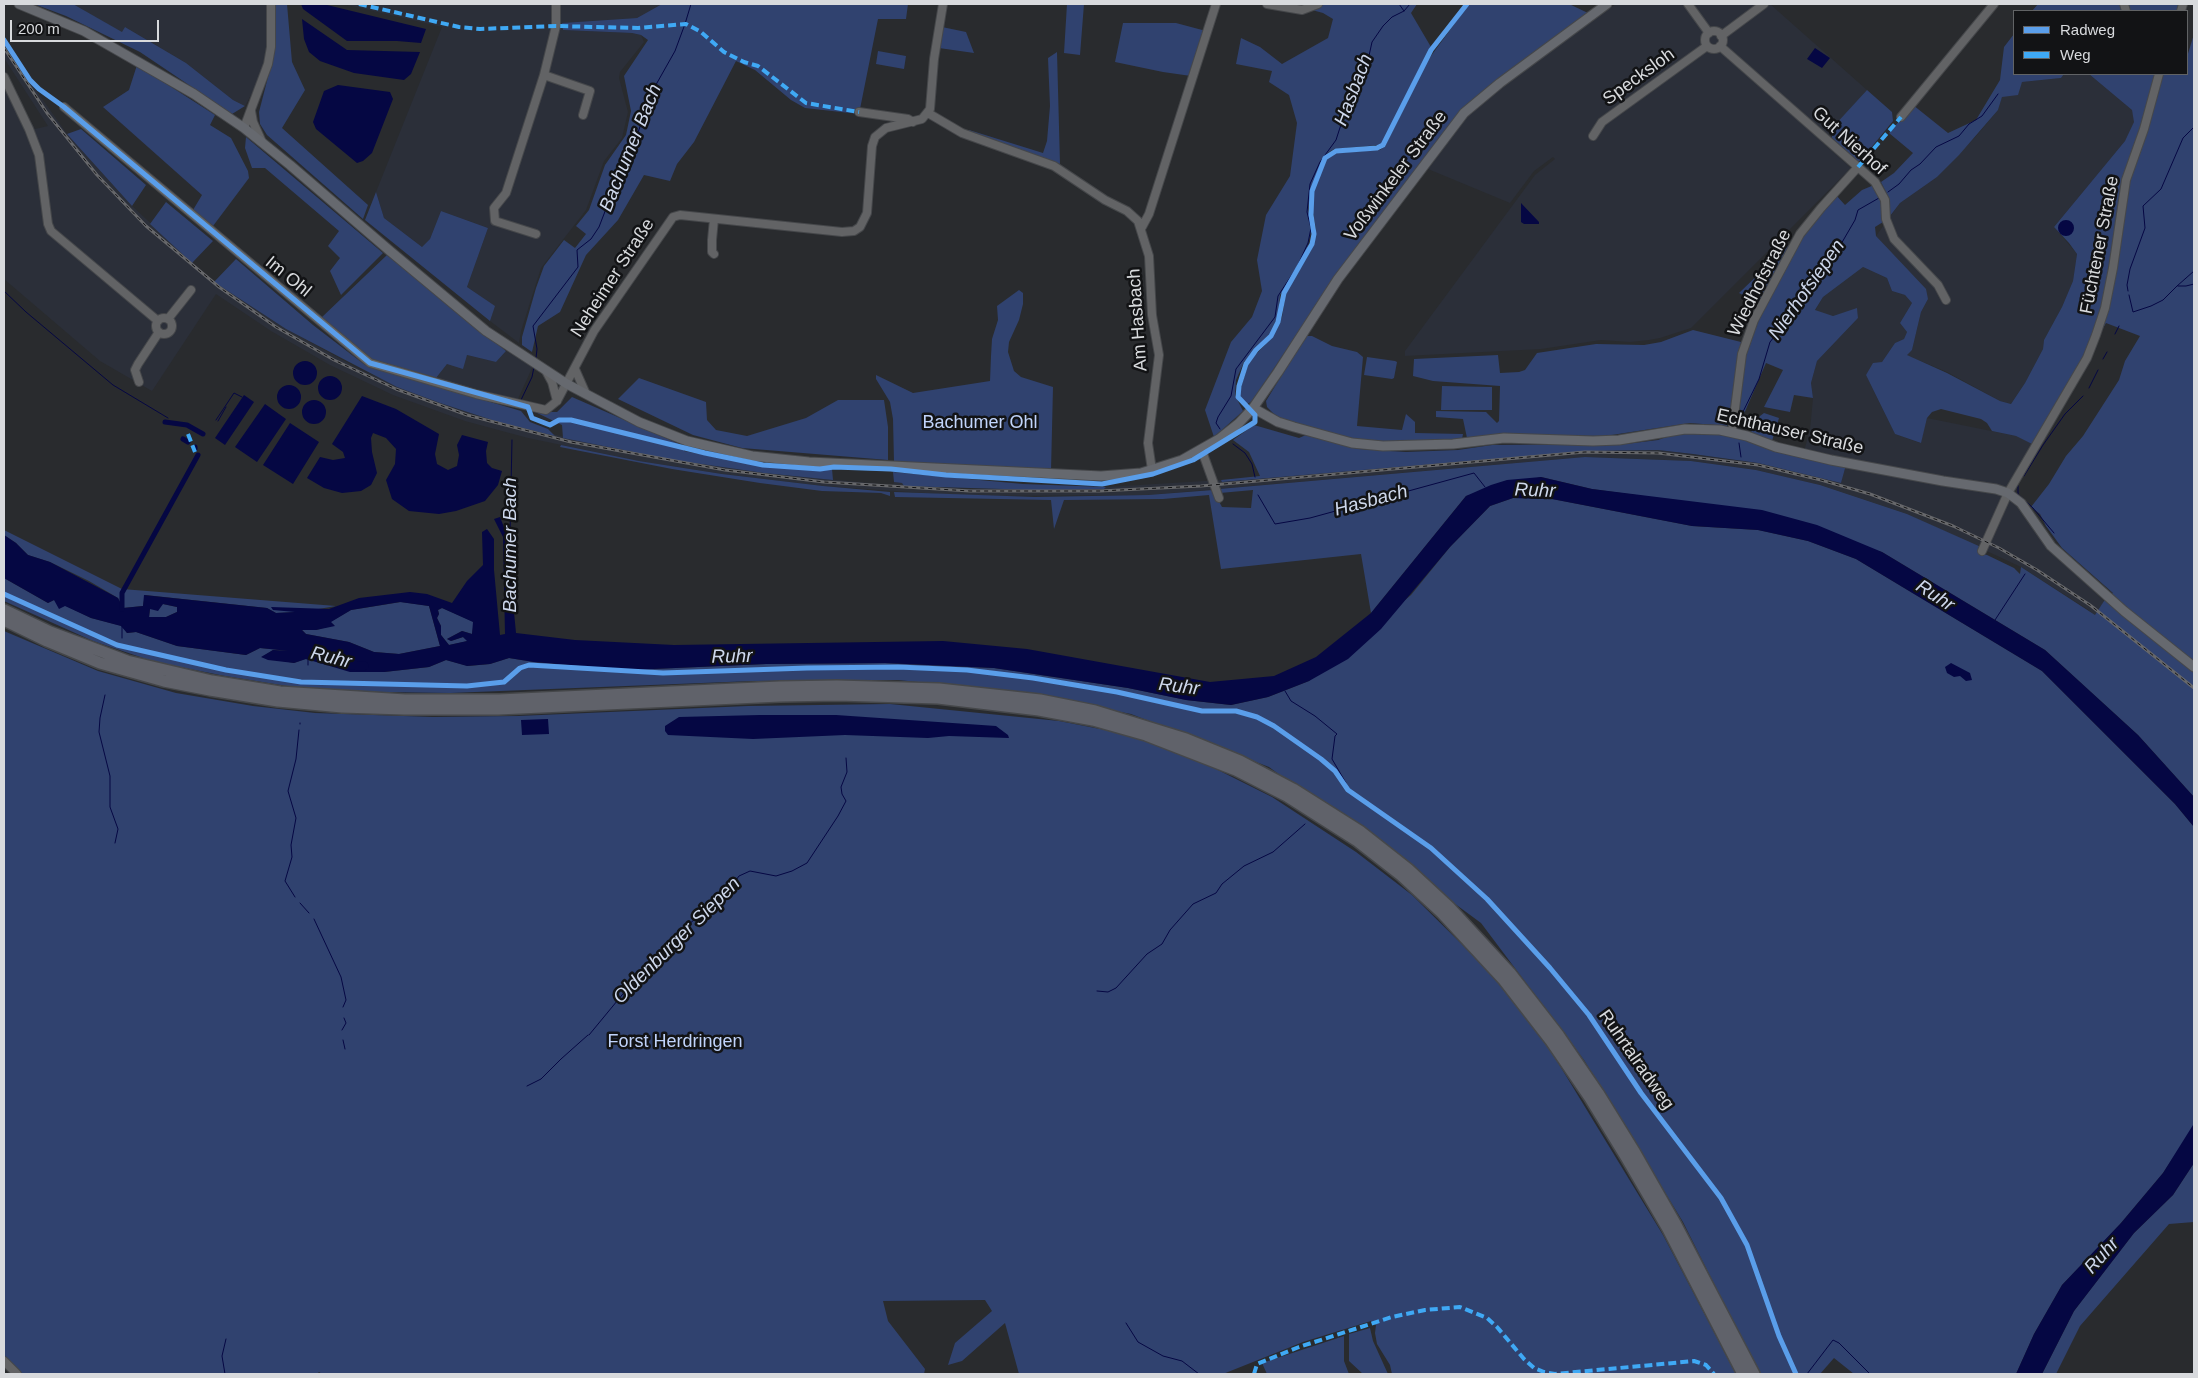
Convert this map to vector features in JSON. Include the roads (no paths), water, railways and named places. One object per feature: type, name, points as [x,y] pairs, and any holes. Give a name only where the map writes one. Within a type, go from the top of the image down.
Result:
[{"type":"highway","points":[[4,610],[57,635],[127,660],[212,681],[280,692],[405,700],[490,700],[790,686],[939,689],[1008,696],[1095,711],[1158,729],[1240,761],[1292,789],[1360,832],[1400,863],[1449,907],[1510,973],[1559,1036],[1598,1093],[1635,1153],[1676,1225],[1754,1374]]},
{"type":"highway","points":[[4,620],[47,641],[100,663],[201,688],[278,701],[404,709],[498,709],[780,696],[838,695],[938,698],[1000,704],[1093,720],[1146,735],[1236,770],[1288,796],[1371,852],[1402,876],[1442,913],[1503,979],[1551,1041],[1590,1098],[1626,1157],[1668,1229],[1744,1374]]},
{"type":"main road","points":[[19,4],[84,31],[171,79],[262,142],[486,331],[586,395],[615,411],[664,432],[723,450],[752,456],[809,462],[1118,476],[1152,470],[1202,450],[1240,423],[1257,417],[1268,417]]},
{"type":"main road","name":"Voßwinkeler Straße","points":[[1240,423],[1253,408],[1338,278],[1464,113],[1500,83],[1607,4]]},
{"type":"main road","name":"Echthauser Straße","points":[[1253,408],[1286,425],[1344,441],[1383,446],[1453,444],[1504,438],[1602,441],[1692,429],[1732,432],[1776,447],[1831,460],[1996,489],[2008,493],[2026,508],[2044,536],[2064,558],[2124,611],[2194,667]]},
{"type":"street","points":[[244,128],[268,64],[271,47],[271,4]]},
{"type":"street","points":[[536,234],[495,221],[494,208],[506,193],[544,75],[556,26],[556,4]]},
{"type":"street","points":[[943,4],[928,113],[962,134],[1054,166],[1105,200],[1134,216],[1142,227],[1149,214],[1216,4]]},
{"type":"street","points":[[1267,4],[1302,10],[1318,4]]},
{"type":"street","points":[[1688,4],[1709,34]]},
{"type":"street","points":[[1721,36],[1716,32],[1709,34],[1705,40],[1707,46],[1714,49],[1720,46],[1721,36],[1764,4]]},
{"type":"street","points":[[1901,116],[1994,4]]},
{"type":"street","name":"Specksloh","points":[[1593,136],[1602,122],[1707,46]]},
{"type":"street","name":"Gut Nierhof","points":[[1720,46],[1875,182],[1882,193],[1888,226],[1894,240],[1938,285],[1946,300]]},
{"type":"street","points":[[544,75],[590,91],[583,115]]},
{"type":"street","name":"Füchtener Straße","points":[[1982,551],[2008,493],[2087,358],[2096,336],[2105,308],[2113,268],[2126,180],[2144,129],[2159,75]]},
{"type":"street","points":[[4,77],[29,129],[38,155],[48,224],[51,230],[158,321]]},
{"type":"street","name":"Im Ohl","points":[[64,107],[370,363],[528,407],[546,410],[557,400]]},
{"type":"street","points":[[251,110],[253,122],[262,142]]},
{"type":"street","points":[[859,112],[908,119],[913,122]]},
{"type":"street","name":"Neheimer Straße","points":[[557,400],[594,331],[671,218],[680,215],[842,232],[858,229],[863,224],[867,213],[872,146],[875,137],[886,128],[922,119],[928,113]]},
{"type":"street","name":"Wiedhofstraße","points":[[1732,432],[1742,354],[1754,320],[1800,234],[1820,208],[1858,166]]},
{"type":"street","points":[[714,219],[712,252],[714,254]]},
{"type":"street","name":"Am Hasbach","points":[[1142,227],[1149,256],[1152,315],[1159,355],[1148,443],[1152,470]]},
{"type":"street","points":[[168,320],[190,290]]},
{"type":"street","points":[[164,318],[168,320],[171,323],[170,330],[164,334],[159,332],[156,326],[158,321],[164,318]]},
{"type":"street","points":[[139,382],[135,370],[159,332]]},
{"type":"street","points":[[574,368],[586,395]]},
{"type":"street","points":[[546,371],[552,382],[557,400]]},
{"type":"street","points":[[1202,450],[1219,498]]},
{"type":"street","points":[[4,1361],[17,1374]]},
{"type":"water","points":[[301,4],[323,4],[426,29],[421,43],[347,41],[303,9]]},
{"type":"water","points":[[302,19],[347,50],[420,52],[411,74],[404,80],[354,73],[320,61],[309,52],[304,39]]},
{"type":"water","points":[[1815,48],[1830,58],[1822,68],[1807,59]]},
{"type":"water","points":[[338,85],[390,92],[393,99],[372,153],[363,161],[357,163],[316,129],[313,122],[324,91]]},
{"type":"water","points":[[1521,203],[1539,224],[1524,224],[1521,222]]},
{"type":"water","points":[[2063,220],[2069,220],[2074,225],[2072,234],[2063,236],[2058,231],[2058,225]]},
{"type":"water","points":[[305,361],[314,364],[317,373],[314,382],[305,385],[296,382],[293,373],[296,364]]},
{"type":"water","points":[[330,376],[339,379],[342,388],[339,397],[330,400],[321,397],[318,388],[321,379]]},
{"type":"water","points":[[289,385],[298,388],[301,397],[298,406],[289,409],[280,406],[277,397],[280,388]]},
{"type":"water","points":[[244,395],[254,402],[225,445],[215,438]]},
{"type":"water","points":[[362,396],[396,409],[439,434],[435,454],[437,464],[448,470],[457,466],[459,455],[457,445],[462,435],[488,442],[486,451],[487,463],[492,468],[502,471],[498,485],[485,501],[456,511],[439,514],[409,511],[392,499],[386,480],[395,464],[396,449],[386,438],[373,433],[371,438],[372,452],[377,473],[371,485],[361,491],[342,493],[324,488],[307,478],[320,457],[333,460],[345,458],[343,452],[332,444]]},
{"type":"water","points":[[314,400],[323,403],[326,412],[323,421],[314,424],[305,421],[302,412],[305,403]]},
{"type":"water","points":[[265,404],[286,419],[257,462],[235,447]]},
{"type":"water","points":[[290,423],[319,442],[293,484],[263,465]]},
{"type":"water","points":[[1541,477],[1592,489],[1762,510],[1817,525],[1882,552],[2045,650],[2138,735],[2194,797],[2194,827],[2175,804],[2042,671],[1856,559],[1808,541],[1758,530],[1692,526],[1552,499],[1513,498],[1490,506],[1450,547],[1381,629],[1348,659],[1309,681],[1268,697],[1231,705],[1186,700],[1128,688],[994,668],[885,663],[766,664],[630,670],[534,662],[509,658],[490,664],[467,666],[446,660],[429,667],[384,672],[350,672],[306,659],[294,663],[268,660],[261,657],[273,650],[289,651],[260,648],[246,655],[177,646],[136,632],[127,633],[121,626],[91,618],[65,606],[59,609],[54,600],[48,603],[4,578],[4,535],[16,543],[28,555],[50,562],[118,598],[123,608],[143,606],[144,595],[267,608],[276,613],[295,612],[273,610],[271,607],[329,609],[359,598],[410,592],[427,594],[452,603],[467,581],[483,565],[482,532],[487,529],[494,539],[494,570],[500,635],[505,634],[503,537],[494,519],[500,517],[505,530],[512,534],[513,602],[516,633],[575,640],[674,645],[943,641],[1027,649],[1210,682],[1274,676],[1316,657],[1371,613],[1466,496],[1507,480]],"holes":[[[400,602],[429,606],[440,646],[399,654],[374,652],[349,642],[306,634],[302,630],[316,630],[335,626],[331,622],[351,610]],[[163,604],[177,607],[177,612],[166,617],[149,617],[150,609],[158,611]],[[442,608],[473,622],[472,634],[462,631],[447,639],[451,641],[463,637],[467,641],[449,645],[441,635],[441,626],[437,618],[438,610]]]},
{"type":"water","points":[[1951,663],[1970,673],[1972,680],[1966,681],[1960,676],[1954,677],[1947,673],[1945,667]]},
{"type":"water","points":[[836,715],[996,726],[1008,735],[1009,738],[845,735],[753,739],[668,735],[665,731],[665,726],[679,717]]},
{"type":"water","points":[[548,719],[549,734],[522,735],[521,720]]},
{"type":"water","points":[[2194,1120],[2194,1163],[2173,1195],[2134,1233],[2074,1311],[2042,1374],[2016,1374],[2034,1334],[2062,1285],[2121,1223],[2163,1173],[2193,1125]]},
{"type":"waterway","name":"Bachumer Bach","points":[[685,24],[691,4]]},
{"type":"waterway","points":[[1399,4],[1404,11]]},
{"type":"waterway","name":"Hasbach","points":[[1220,429],[1216,423],[1231,396],[1236,369],[1275,317],[1278,296],[1297,267],[1308,243],[1311,228],[1307,212],[1310,184],[1320,162],[1336,140],[1355,81],[1367,65],[1372,42],[1383,26],[1392,17],[1404,11],[1410,4]]},
{"type":"waterway","name":"Bachumer Bach","points":[[536,358],[537,349],[533,326],[578,267],[577,250],[591,239],[599,227],[609,201],[619,186],[653,90],[675,51],[685,24]]},
{"type":"waterway","name":"Nierhofsiepen","points":[[1888,192],[1899,184],[1936,147],[1959,136],[1969,124],[1982,116],[1998,94]]},
{"type":"waterway","points":[[2128,291],[2127,285],[2130,269],[2145,228],[2143,206],[2161,189],[2183,138],[2194,127]]},
{"type":"waterway","name":"Nierhofsiepen","points":[[1739,420],[1759,379],[1770,342],[1783,326],[1795,305],[1816,276],[1830,263],[1855,220],[1858,210],[1879,198]]},
{"type":"waterway","points":[[2129,295],[2133,312],[2151,306],[2163,300],[2194,271]]},
{"type":"waterway","points":[[2178,286],[2194,284]]},
{"type":"waterway","points":[[4,291],[26,312],[113,385],[168,418]]},
{"type":"waterway","points":[[2115,334],[2119,326]]},
{"type":"waterway","points":[[2103,359],[2107,352]]},
{"type":"waterway","name":"Bachumer Bach","points":[[521,400],[532,377],[534,367]]},
{"type":"waterway","points":[[2089,388],[2098,370]]},
{"type":"waterway","points":[[216,420],[234,393],[242,397]]},
{"type":"waterway","points":[[2024,476],[2065,414],[2083,396]]},
{"type":"waterway","points":[[218,421],[226,407]]},
{"type":"waterway","points":[[165,422],[187,425],[203,434]]},
{"type":"waterway","points":[[183,439],[188,442]]},
{"type":"waterway","name":"Bachumer Bach","points":[[510,535],[512,440]]},
{"type":"waterway","points":[[1739,443],[1741,457]]},
{"type":"waterway","name":"Hasbach","points":[[1233,444],[1245,453],[1252,464],[1255,477]]},
{"type":"waterway","points":[[122,609],[122,593],[198,455]]},
{"type":"waterway","name":"Hasbach","points":[[1258,495],[1275,524],[1310,518],[1474,473],[1485,487]]},
{"type":"waterway","points":[[2018,486],[2018,494],[2033,508],[2054,533]]},
{"type":"waterway","points":[[1995,620],[2025,574]]},
{"type":"waterway","points":[[122,626],[122,638]]},
{"type":"waterway","points":[[308,659],[308,665]]},
{"type":"waterway","name":"Ruhr","points":[[331,659],[348,665],[364,666]]},
{"type":"waterway","points":[[1285,691],[1291,701],[1315,716],[1337,734],[1335,736],[1332,759],[1346,783]]},
{"type":"waterway","points":[[105,695],[99,732],[110,776],[110,807],[118,829],[115,843]]},
{"type":"waterway","points":[[295,897],[285,881],[292,857],[291,845],[296,818],[288,791],[296,759],[299,730]]},
{"type":"waterway","name":"Oldenburger Siepen","points":[[589,1035],[641,972],[653,960],[675,948],[688,925],[716,901],[723,891],[730,888],[739,876],[750,871],[776,876],[792,871],[807,863],[846,801],[841,787],[847,772],[846,758]]},
{"type":"waterway","points":[[1097,991],[1108,992],[1116,988],[1147,954],[1162,944],[1170,930],[1193,904],[1216,893],[1222,884],[1244,866],[1273,852],[1305,824]]},
{"type":"waterway","points":[[300,903],[309,913]]},
{"type":"waterway","points":[[314,919],[341,977],[346,1000],[343,1007]]},
{"type":"waterway","points":[[342,1030],[346,1023],[344,1018]]},
{"type":"waterway","name":"Oldenburger Siepen","points":[[527,1086],[541,1079],[588,1035]]},
{"type":"waterway","points":[[343,1040],[345,1049]]},
{"type":"waterway","points":[[1126,1323],[1138,1342],[1163,1356],[1182,1361],[1199,1374]]},
{"type":"waterway","points":[[225,1374],[222,1356],[226,1339]]},
{"type":"waterway","points":[[1807,1374],[1833,1340],[1839,1343],[1870,1374]]},
{"type":"railway","points":[[4,48],[47,113],[97,175],[146,226],[219,287],[276,327],[334,360],[396,389],[467,415],[571,442],[725,470],[824,482],[970,491],[1100,491],[1201,486],[1585,452],[1658,453],[1758,465],[1870,494],[1953,526],[1999,548],[2037,570],[2090,605],[2194,688]]},
{"type":"park label","name":"Bachumer Ohl","points":[[980,423]]},
{"type":"park label","name":"Forst Herdringen","points":[[675,1042]]}]
